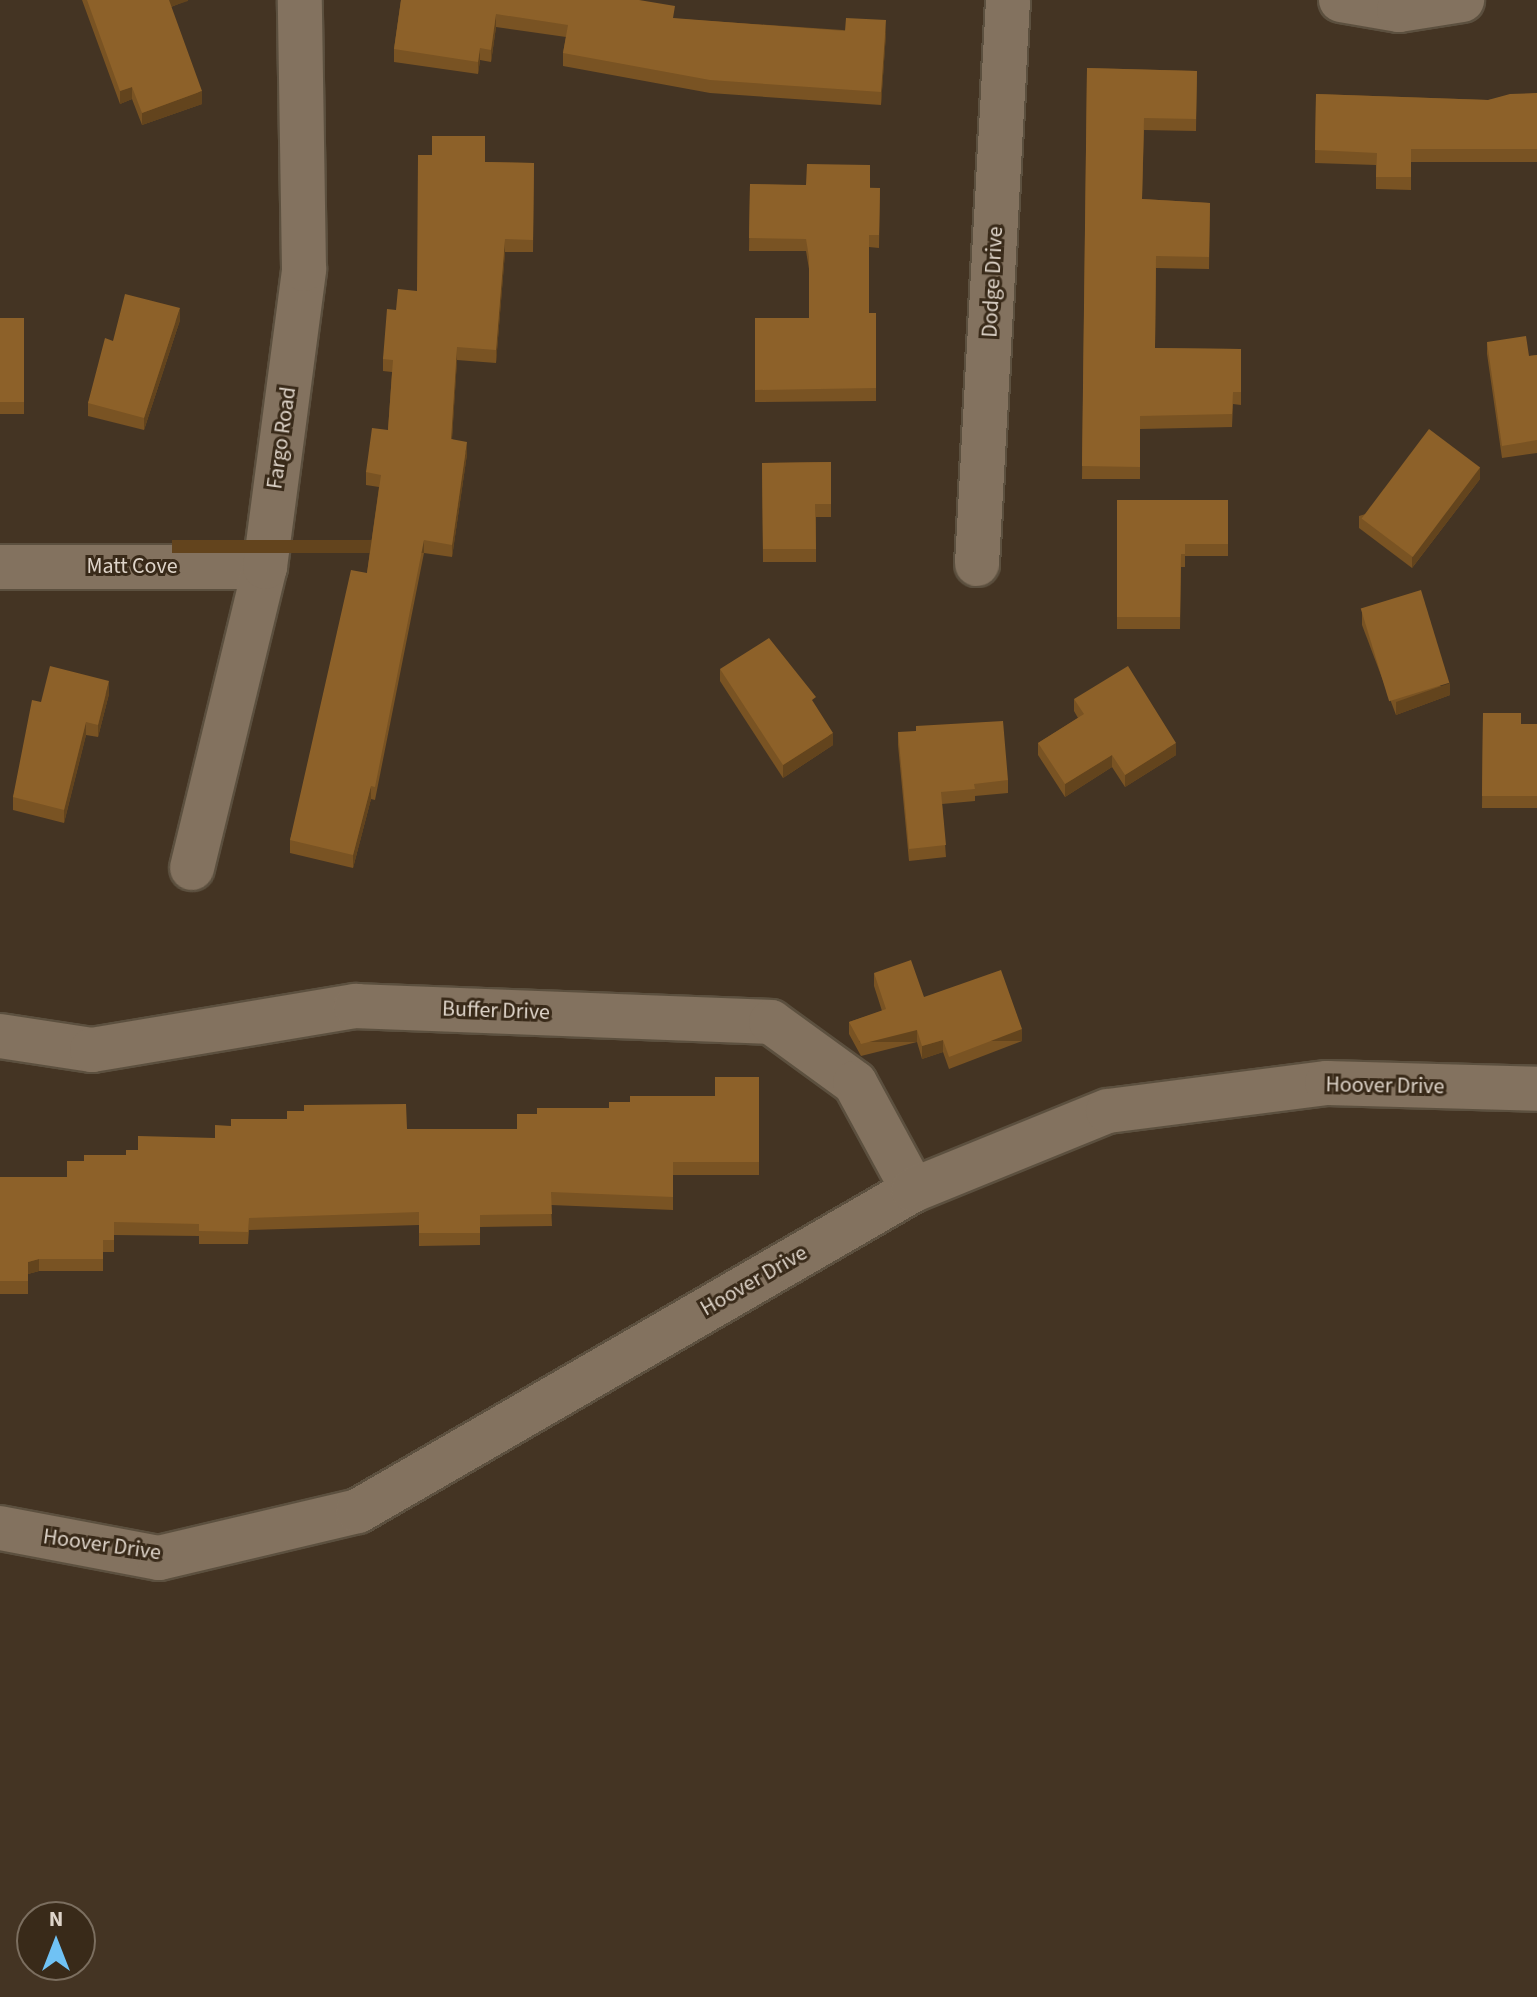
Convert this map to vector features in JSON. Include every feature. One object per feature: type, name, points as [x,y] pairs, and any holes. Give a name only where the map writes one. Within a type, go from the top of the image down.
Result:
[{"type":"street","name":"Fargo Road","points":[[192,868],[265,567],[304,269],[300,0]]},
{"type":"street","name":"Dodge Drive","points":[[977,564],[1008,0]]},
{"type":"street","points":[[1341,0],[1399,10],[1462,0]]},
{"type":"street","name":"Matt Cove","points":[[0,567],[265,567]]},
{"type":"street","name":"Buffer Drive","points":[[0,1036],[92,1050],[356,1006],[771,1022],[855,1083],[913,1190]]},
{"type":"street","name":"Hoover Drive","points":[[0,1528],[159,1558],[358,1511],[913,1190],[1108,1111],[1327,1083],[1537,1089]]},
{"type":"building","points":[[87,0],[169,0],[202,91],[142,113],[132,87],[120,91]]},
{"type":"building","points":[[401,0],[639,0],[675,6],[673,18],[845,31],[846,18],[886,20],[881,92],[710,80],[563,53],[568,25],[496,14],[491,50],[480,48],[478,62],[394,49]]},
{"type":"building","points":[[1087,68],[1197,71],[1196,119],[1144,118],[1142,199],[1210,203],[1209,257],[1156,256],[1155,348],[1241,349],[1241,392],[1233,392],[1232,414],[1140,416],[1140,467],[1082,466]]},
{"type":"building","points":[[1537,93],[1537,149],[1411,149],[1411,177],[1376,177],[1377,153],[1315,150],[1316,94],[1488,100],[1510,94]]},
{"type":"building","points":[[432,136],[485,136],[485,162],[534,163],[533,240],[505,239],[496,350],[457,347],[451,439],[467,442],[452,545],[424,540],[375,787],[371,786],[353,855],[290,840],[351,570],[367,573],[381,475],[366,472],[372,428],[388,430],[393,360],[383,359],[387,309],[396,310],[398,289],[417,291],[418,155],[432,155]]},
{"type":"building","points":[[807,164],[870,165],[870,188],[880,188],[879,235],[869,235],[869,313],[876,313],[876,388],[755,390],[755,318],[809,318],[809,257],[806,239],[749,238],[750,184],[806,185]]},
{"type":"building","points":[[125,294],[180,308],[144,418],[88,403],[105,338],[113,341]]},
{"type":"building","points":[[0,318],[24,318],[24,402],[0,402]]},
{"type":"building","points":[[1526,336],[1529,356],[1537,355],[1537,440],[1502,446],[1487,342]]},
{"type":"building","points":[[1429,429],[1480,468],[1413,557],[1362,518]]},
{"type":"building","points":[[831,462],[831,504],[815,504],[816,549],[763,549],[762,463]]},
{"type":"building","points":[[1117,500],[1228,500],[1228,544],[1185,544],[1185,554],[1181,554],[1180,617],[1117,617]]},
{"type":"building","points":[[1421,590],[1449,683],[1389,701],[1361,608]]},
{"type":"building","points":[[769,638],[816,697],[812,700],[833,733],[783,765],[720,669]]},
{"type":"building","points":[[50,666],[109,681],[98,725],[86,722],[64,810],[13,797],[32,700],[41,702]]},
{"type":"building","points":[[1128,666],[1176,743],[1125,775],[1112,755],[1065,784],[1038,743],[1084,714],[1074,699]]},
{"type":"building","points":[[1483,713],[1521,713],[1521,724],[1537,724],[1537,796],[1482,796]]},
{"type":"building","points":[[1003,721],[1008,780],[974,784],[975,789],[941,792],[946,845],[909,849],[898,732],[916,731],[916,726]]},
{"type":"building","points":[[911,960],[924,997],[1001,970],[1022,1029],[949,1057],[943,1040],[922,1046],[917,1030],[861,1044],[849,1022],[886,1009],[874,973]]},
{"type":"building","points":[[715,1077],[759,1077],[759,1162],[673,1162],[673,1197],[551,1192],[552,1214],[480,1215],[480,1233],[419,1233],[419,1212],[249,1218],[248,1232],[199,1231],[199,1224],[114,1222],[114,1240],[103,1240],[103,1259],[39,1259],[28,1262],[28,1281],[0,1281],[0,1177],[67,1177],[67,1161],[84,1161],[84,1155],[126,1155],[126,1150],[138,1150],[138,1136],[215,1138],[215,1125],[231,1126],[231,1119],[287,1119],[287,1111],[304,1111],[304,1105],[406,1104],[407,1129],[517,1129],[517,1114],[537,1114],[537,1108],[609,1108],[609,1102],[630,1102],[630,1096],[715,1096]]}]
